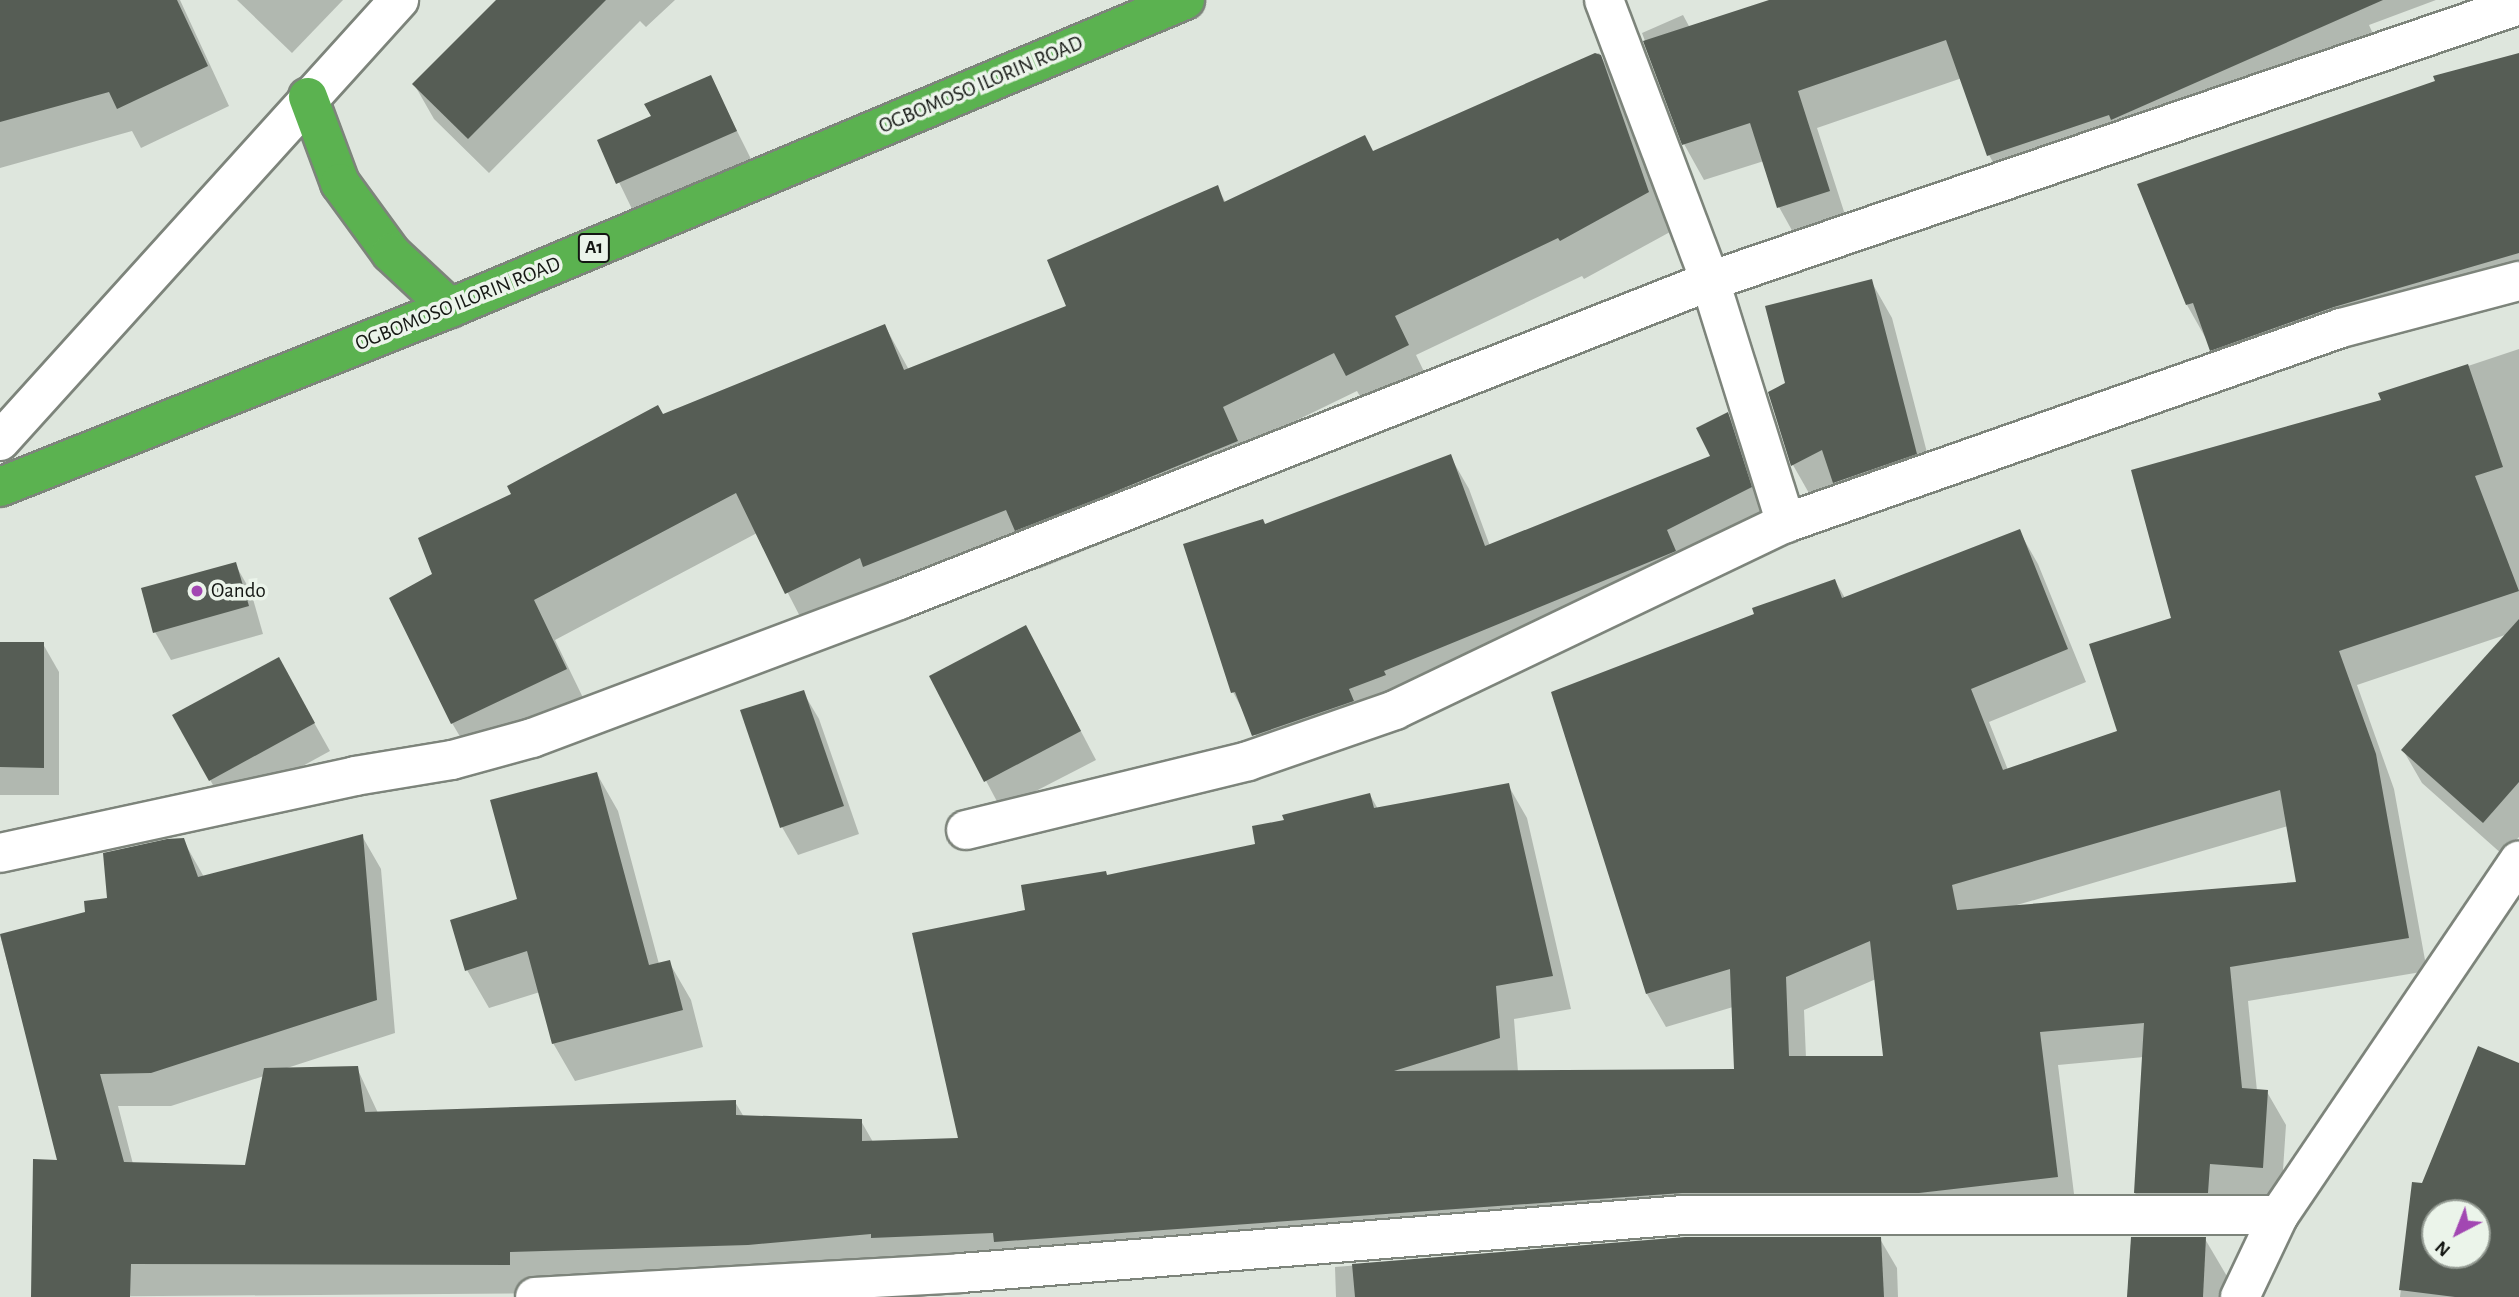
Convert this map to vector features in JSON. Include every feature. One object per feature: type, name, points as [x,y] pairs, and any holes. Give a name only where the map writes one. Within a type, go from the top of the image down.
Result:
[{"type":"highway","name":"OGBOMOSO ILORIN ROAD","points":[[0,487],[450,308],[1185,0]]},
{"type":"highway","points":[[308,97],[340,183],[391,253],[450,308]]},
{"type":"street","points":[[0,440],[308,97],[399,0]]},
{"type":"street","points":[[1604,0],[1710,281],[1786,523]]},
{"type":"street","points":[[0,853],[355,776],[452,760],[532,738],[899,600],[1710,281],[2519,5]]},
{"type":"street","points":[[966,830],[1248,761],[1395,710],[1786,523],[2341,328],[2519,281]]},
{"type":"street","points":[[2240,1297],[2279,1214],[2519,861]]},
{"type":"street","points":[[535,1297],[962,1285],[1684,1215],[2279,1214]]},
{"type":"building","points":[[0,0],[177,0],[208,66],[117,109],[109,92],[0,122]]},
{"type":"building","points":[[496,0],[606,0],[468,139],[412,84]]},
{"type":"building","points":[[1769,0],[2383,0],[2111,120],[2109,115],[1987,156],[1946,40],[1798,91],[1830,191],[1777,208],[1750,123],[1682,145],[1643,41]]},
{"type":"building","points":[[1595,53],[1601,55],[1649,192],[1560,241],[1558,238],[1395,316],[1409,345],[1346,376],[1334,353],[1223,407],[1238,441],[1102,497],[1015,531],[1006,510],[863,567],[860,558],[785,594],[736,493],[534,600],[567,669],[451,724],[389,598],[432,574],[418,538],[511,494],[507,486],[658,405],[663,414],[885,324],[904,370],[1066,306],[1047,260],[1218,185],[1224,202],[1365,135],[1373,151]]},
{"type":"building","points":[[2519,53],[2519,253],[2334,307],[2210,351],[2193,303],[2186,305],[2137,184],[2435,81],[2433,76]]},
{"type":"building","points":[[711,75],[737,131],[616,184],[597,140],[651,116],[644,104]]},
{"type":"building","points":[[1872,279],[1917,454],[1833,483],[1822,450],[1791,466],[1768,392],[1785,383],[1765,306]]},
{"type":"building","points":[[2468,364],[2503,467],[2475,476],[2519,591],[2339,651],[2376,754],[2409,938],[2230,967],[2242,1088],[2268,1090],[2263,1168],[2210,1164],[2208,1193],[2134,1193],[2144,1023],[2040,1032],[2058,1177],[1919,1193],[1682,1193],[994,1242],[993,1233],[871,1238],[871,1234],[748,1245],[510,1252],[510,1265],[131,1264],[130,1297],[31,1297],[33,1159],[57,1160],[0,934],[85,912],[84,901],[107,898],[103,853],[167,839],[184,838],[198,877],[363,834],[377,1000],[151,1073],[100,1074],[124,1162],[245,1165],[264,1068],[358,1066],[365,1112],[736,1100],[736,1115],[862,1119],[862,1141],[958,1138],[912,933],[1025,910],[1021,885],[1106,871],[1107,875],[1255,844],[1252,826],[1284,820],[1282,815],[1370,793],[1374,808],[1509,783],[1553,976],[1496,986],[1500,1038],[1394,1071],[1734,1069],[1730,969],[1646,994],[1551,692],[1754,614],[1752,608],[1835,579],[1842,598],[2020,529],[2068,649],[1971,689],[2003,770],[2117,731],[2089,644],[2171,618],[2131,470],[2381,400],[2378,393]],"holes":[[[2280,790],[2296,882],[1957,910],[1952,885]],[[1870,941],[1883,1056],[1789,1056],[1786,977]]]},
{"type":"building","points":[[1728,412],[1752,487],[1667,530],[1676,551],[1384,671],[1386,675],[1349,689],[1354,701],[1252,736],[1235,692],[1231,693],[1183,544],[1263,519],[1265,524],[1451,454],[1485,546],[1710,456],[1696,428]]},
{"type":"building","points":[[236,562],[249,606],[153,633],[141,588]]},
{"type":"building","points":[[2519,619],[2519,782],[2483,823],[2401,750]]},
{"type":"building","points":[[1026,625],[1081,731],[984,782],[929,676]]},
{"type":"building","points":[[0,642],[44,642],[44,768],[0,767]]},
{"type":"building","points":[[279,657],[315,723],[209,781],[172,715]]},
{"type":"building","points":[[804,690],[844,806],[780,828],[740,710]]},
{"type":"building","points":[[597,772],[649,965],[670,960],[683,1010],[552,1044],[527,951],[465,971],[450,920],[517,899],[490,800]]},
{"type":"building","points":[[2478,1046],[2519,1063],[2519,1297],[2455,1297],[2399,1290],[2412,1182],[2422,1183]]},
{"type":"building","points":[[1685,1237],[1881,1237],[1884,1297],[1355,1297],[1352,1264]]},
{"type":"building","points":[[2131,1237],[2206,1237],[2203,1297],[2127,1297]]},
{"type":"place","name":"Oando","points":[[197,591]]}]
